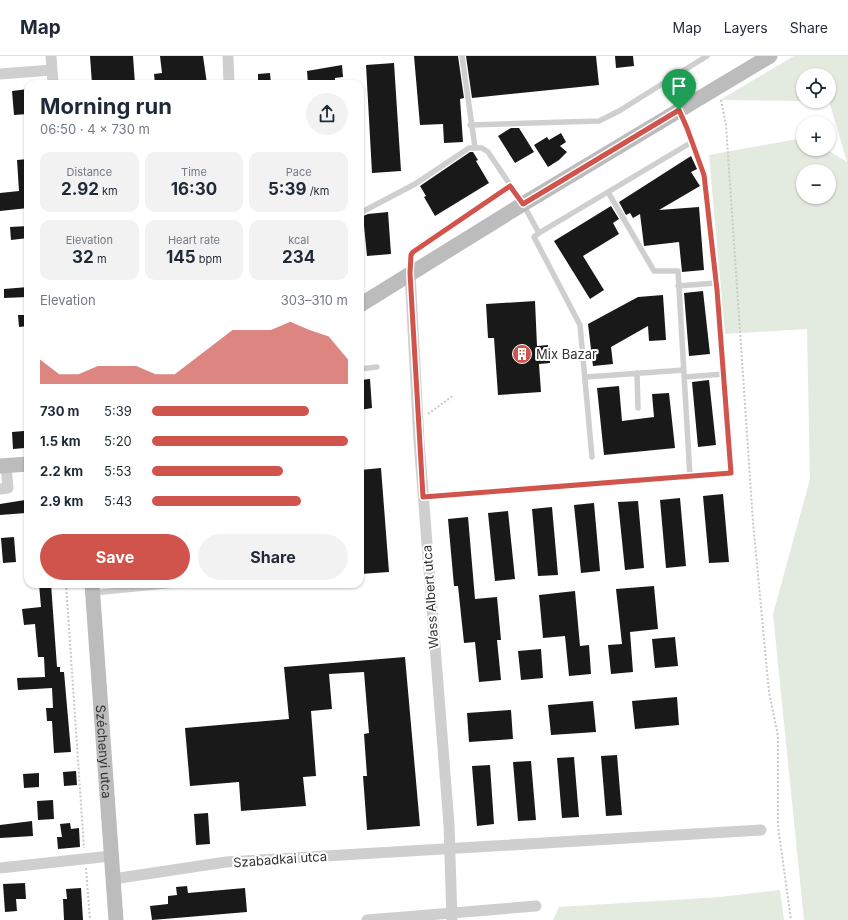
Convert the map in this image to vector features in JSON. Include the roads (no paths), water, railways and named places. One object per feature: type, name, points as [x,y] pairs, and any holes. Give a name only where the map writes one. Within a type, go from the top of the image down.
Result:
[{"type":"main road","points":[[364,302],[523,204],[770,56]]},
{"type":"main road","name":"Széchenyi utca","points":[[93,588],[116,920]]},
{"type":"street","points":[[51,56],[53,80]]},
{"type":"street","points":[[228,56],[229,80]]},
{"type":"street","points":[[0,74],[52,70]]},
{"type":"street","name":"Wass Albert utca","points":[[410,273],[423,497],[449,825],[452,916]]},
{"type":"street","points":[[0,489],[8,488],[16,466]]},
{"type":"street","name":"Szabadkai utca","points":[[113,879],[226,862],[760,830]]},
{"type":"street","points":[[0,868],[111,856]]},
{"type":"street","points":[[367,920],[452,916],[536,906]]},
{"type":"lane","points":[[462,56],[470,125],[475,147]]},
{"type":"lane","points":[[470,125],[599,121],[619,111],[707,56]]},
{"type":"lane","points":[[423,497],[731,473],[716,283],[704,175],[679,110]]},
{"type":"lane","points":[[592,457],[586,376],[580,325],[534,237],[692,142]]},
{"type":"lane","points":[[364,211],[415,184],[469,148],[475,147],[488,152],[523,204],[539,233]]},
{"type":"lane","points":[[410,273],[411,255],[418,247],[510,186]]},
{"type":"lane","points":[[608,192],[654,271],[678,271],[690,476]]},
{"type":"lane","points":[[678,286],[716,283]]},
{"type":"lane","points":[[364,369],[377,367]]},
{"type":"lane","points":[[586,376],[684,370]]},
{"type":"lane","points":[[637,373],[638,408]]},
{"type":"lane","points":[[684,377],[724,374]]},
{"type":"place","name":"Mix Bazar","points":[[522,354]]}]
